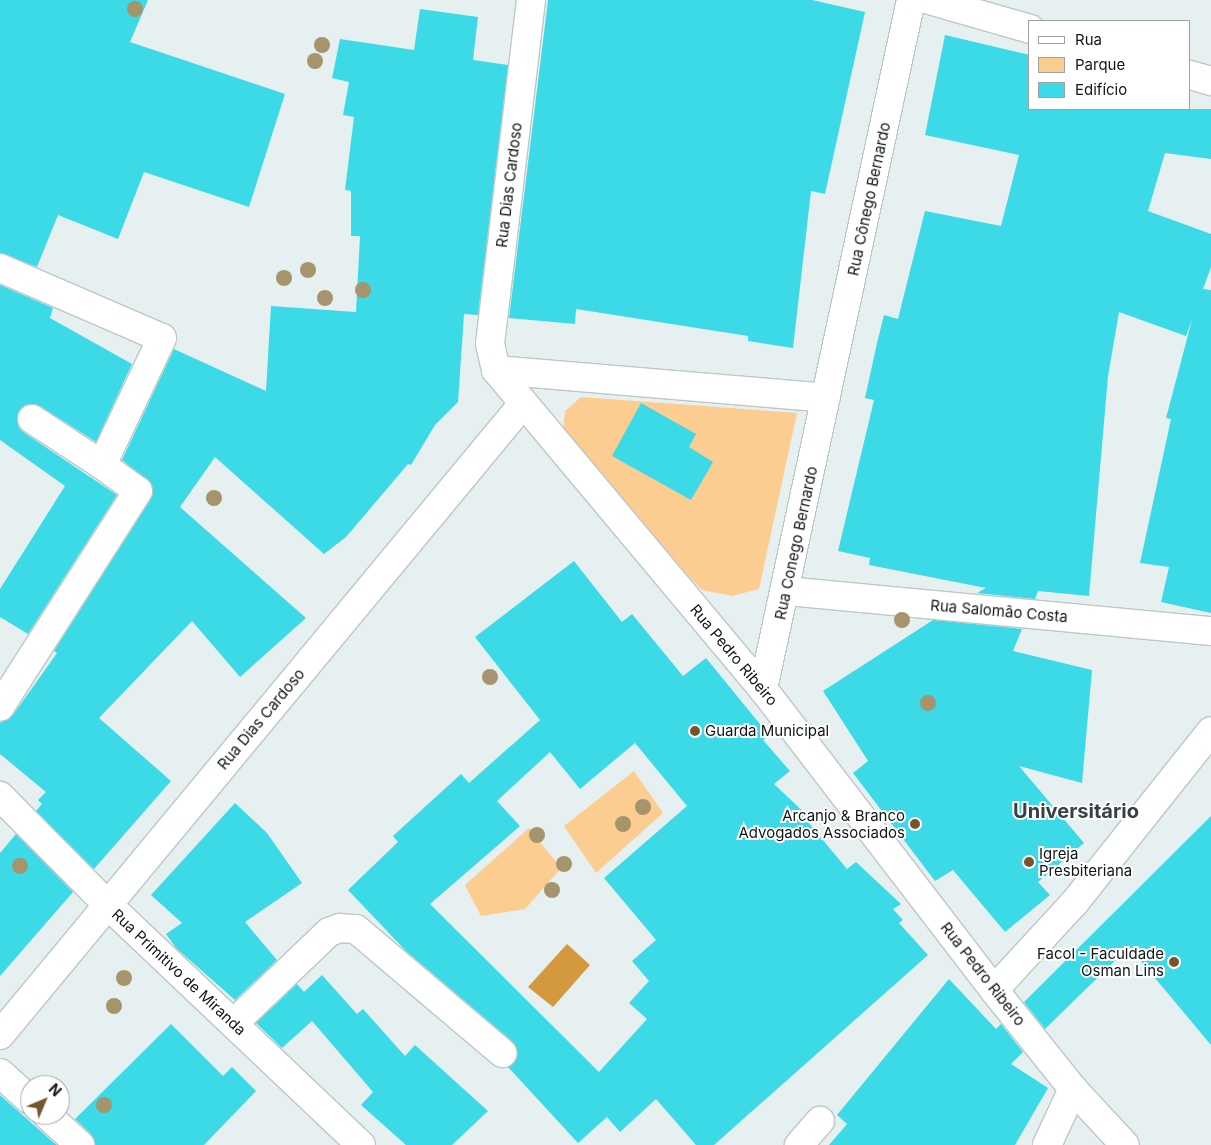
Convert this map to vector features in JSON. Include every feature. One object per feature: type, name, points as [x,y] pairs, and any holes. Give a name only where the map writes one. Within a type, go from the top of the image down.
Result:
[{"type":"street","name":"Rua Dias Cardoso","points":[[496,370],[490,344],[531,0]]},
{"type":"street","name":"Rua Cônego Bernardo","points":[[826,398],[911,0]]},
{"type":"street","points":[[929,0],[1028,28]]},
{"type":"street","points":[[1191,75],[1211,81]]},
{"type":"street","points":[[0,268],[162,338],[102,465]]},
{"type":"street","points":[[496,370],[826,398]]},
{"type":"street","name":"Rua Pedro Ribeiro","points":[[496,370],[763,688],[994,990],[1073,1089],[1125,1145]]},
{"type":"street","name":"Rua Conego Bernardo","points":[[763,688],[786,591],[826,398]]},
{"type":"street","name":"Rua Dias Cardoso","points":[[0,1035],[523,404]]},
{"type":"street","points":[[0,707],[138,491],[102,465],[32,420]]},
{"type":"street","name":"Rua Salomão Costa","points":[[786,591],[1211,631]]},
{"type":"street","points":[[994,990],[1075,902],[1211,731]]},
{"type":"street","name":"Rua Primitivo de Miranda","points":[[0,796],[107,904],[361,1145]]},
{"type":"street","points":[[234,1023],[328,932],[340,928],[356,929],[502,1053]]},
{"type":"street","points":[[0,1073],[20,1091]]},
{"type":"street","points":[[1047,1145],[1073,1089]]},
{"type":"street","points":[[799,1145],[820,1121]]},
{"type":"street","points":[[58,1125],[80,1145]]},
{"type":"green space","points":[[581,397],[797,413],[759,589],[732,596],[702,590],[635,521],[563,430],[565,411]]},
{"type":"green space","points":[[634,771],[663,813],[596,873],[564,826]]},
{"type":"green space","points":[[529,828],[561,868],[525,909],[481,916],[465,885]]},
{"type":"shaded area","points":[[567,944],[590,965],[553,1007],[528,987]]},
{"type":"building","points":[[0,0],[148,0],[130,42],[285,94],[249,207],[144,172],[118,239],[58,215],[37,267],[0,253]]},
{"type":"building","points":[[548,0],[812,0],[865,12],[825,194],[811,191],[793,348],[748,341],[748,336],[576,309],[575,324],[509,318]]},
{"type":"building","points":[[420,9],[478,17],[473,60],[508,65],[478,315],[464,314],[458,402],[435,425],[411,465],[408,464],[346,537],[324,554],[215,457],[180,507],[306,618],[240,677],[192,621],[99,718],[171,781],[94,869],[36,811],[42,804],[38,800],[46,792],[0,754],[0,723],[13,715],[57,653],[54,651],[151,499],[152,484],[122,460],[174,349],[266,391],[271,306],[356,312],[360,236],[351,236],[351,191],[345,190],[354,117],[343,115],[349,82],[332,78],[340,39],[414,50]]},
{"type":"building","points":[[945,35],[1028,55],[1028,110],[1211,109],[1211,159],[1165,153],[1148,211],[1211,234],[1211,267],[1203,289],[1211,290],[1211,613],[1161,602],[1169,567],[1140,563],[1171,419],[1166,418],[1192,320],[1186,336],[1119,312],[1108,376],[1089,596],[1038,591],[1035,599],[977,593],[986,588],[869,565],[870,558],[838,551],[874,400],[865,398],[884,315],[898,319],[925,211],[1001,226],[1019,155],[925,135]]},
{"type":"building","points":[[0,285],[53,308],[50,318],[132,364],[96,442],[40,406],[25,405],[19,411],[18,426],[23,432],[117,495],[28,634],[0,617],[0,589],[65,486],[0,440]]},
{"type":"building","points":[[641,403],[696,434],[689,447],[713,462],[691,500],[612,456]]},
{"type":"building","points":[[574,561],[622,622],[632,614],[683,676],[706,658],[769,735],[763,740],[790,771],[774,784],[810,818],[807,821],[847,869],[856,862],[901,904],[893,909],[903,920],[899,923],[928,955],[714,1145],[696,1145],[656,1099],[620,1132],[607,1117],[578,1143],[508,1067],[517,1055],[512,1041],[406,951],[348,890],[398,842],[393,836],[461,774],[469,783],[540,720],[475,637]],"holes":[[[635,743],[687,806],[604,878],[656,940],[632,961],[649,981],[629,1003],[647,1019],[599,1072],[430,904],[520,826],[497,801],[550,752],[580,789]]]},
{"type":"building","points":[[933,620],[1022,629],[1013,651],[1092,670],[1082,783],[1019,766],[1084,843],[1038,882],[1050,895],[1005,932],[953,870],[935,881],[853,773],[868,761],[823,691]]},
{"type":"building","points":[[235,803],[267,833],[302,883],[245,922],[277,960],[235,1000],[176,948],[166,934],[182,923],[151,895]]},
{"type":"building","points":[[1211,816],[1211,1045],[1129,947],[1045,1029],[1024,1002]]},
{"type":"building","points":[[16,834],[73,892],[0,976],[0,853]]},
{"type":"building","points":[[322,975],[357,1014],[363,1009],[405,1056],[415,1045],[488,1111],[452,1145],[406,1145],[361,1105],[373,1092],[312,1021],[282,1048],[256,1023],[297,984],[304,992]]},
{"type":"building","points":[[949,979],[996,1029],[1001,1024],[1023,1052],[1011,1064],[1048,1088],[1015,1145],[829,1145],[847,1124],[837,1115]]},
{"type":"building","points":[[171,1024],[223,1076],[232,1067],[256,1091],[204,1145],[95,1145],[91,1134],[75,1119]]},
{"type":"building","points":[[0,1095],[20,1113],[20,1125],[34,1125],[57,1145],[0,1145]]},
{"type":"place","name":"Guarda Municipal","points":[[695,731]]},
{"type":"place","name":"Arcanjo & Branco Advogados Associados","points":[[915,824]]},
{"type":"place","name":"Igreja Presbiteriana","points":[[1029,862]]},
{"type":"place","name":"Facol - Faculdade Osman Lins","points":[[1174,962]]},
{"type":"district","name":"Universitário","points":[[1076,811]]}]
